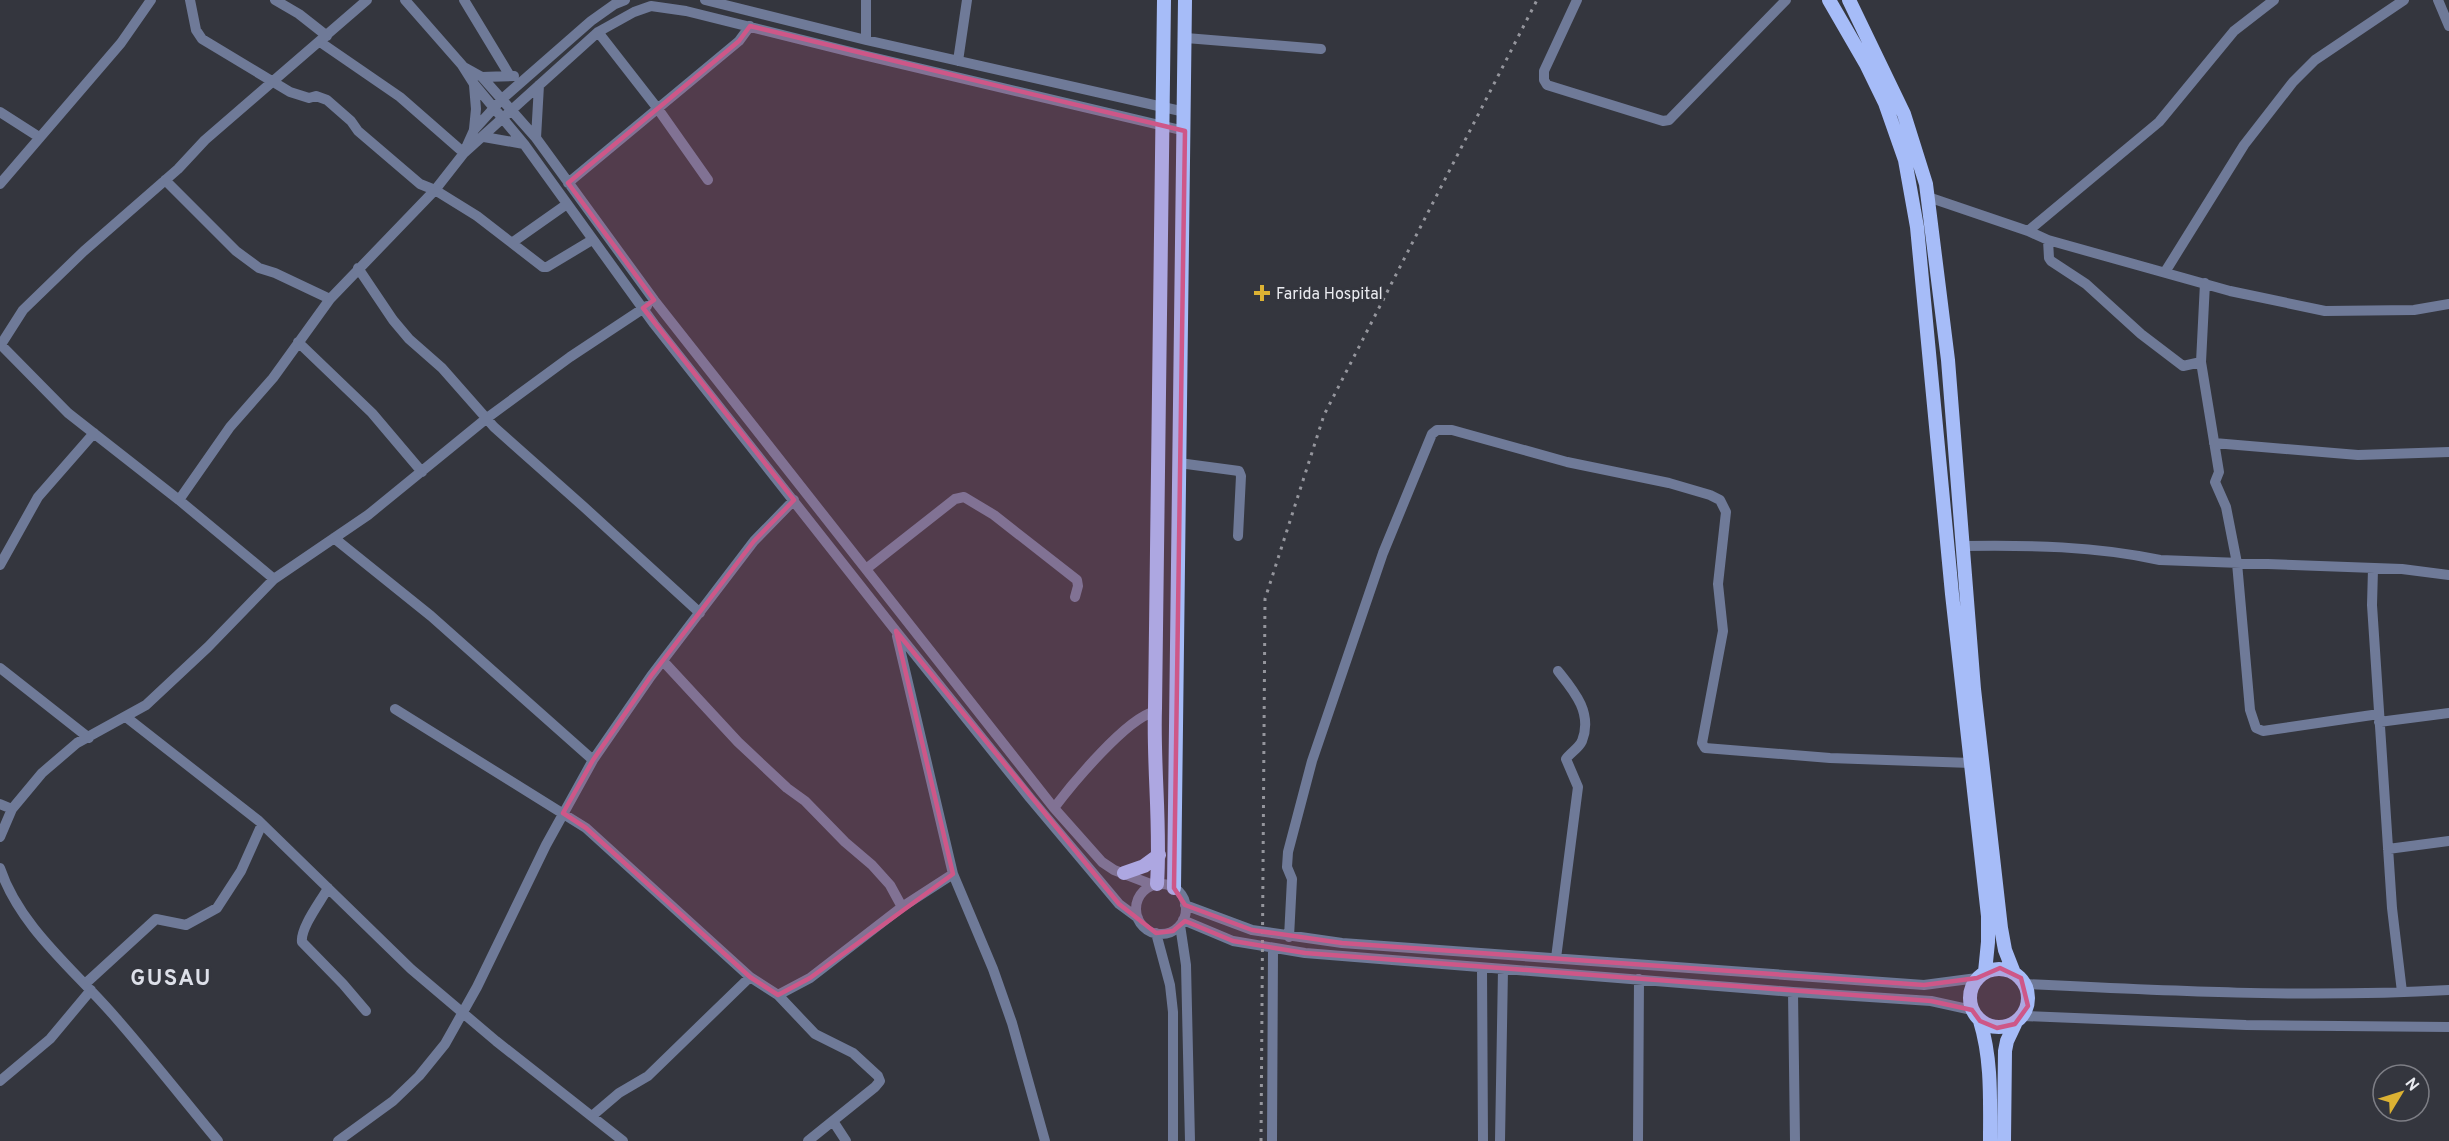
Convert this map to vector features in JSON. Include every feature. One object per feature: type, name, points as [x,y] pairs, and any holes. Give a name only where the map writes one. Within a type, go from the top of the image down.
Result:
[{"type":"main road","points":[[1155,885],[1159,855],[1154,712],[1159,528],[1164,0]]},
{"type":"main road","points":[[1174,888],[1185,0]]},
{"type":"main road","points":[[1849,0],[1904,114],[1918,154],[1928,197],[1948,360],[1974,689],[2001,928],[2014,973]]},
{"type":"main road","points":[[1832,1],[1885,103],[1905,160],[1917,227],[1988,916],[1988,942],[1981,975],[1970,990],[1976,1016],[1987,1043],[1990,1073],[1990,1141]]},
{"type":"main road","points":[[1124,873],[1144,866],[1159,855]]},
{"type":"main road","points":[[1981,975],[2000,968],[2014,973],[2025,984],[2029,995],[2028,1006],[2007,1041],[2005,1051],[2004,1141]]},
{"type":"main road","points":[[1976,1016],[1997,1028],[2019,1020]]},
{"type":"street","points":[[0,184],[121,43],[151,0]]},
{"type":"street","points":[[190,0],[196,30],[202,39],[290,92],[309,98],[316,96],[327,100],[351,121],[358,131],[420,184],[435,190],[477,216],[543,267],[592,240]]},
{"type":"street","points":[[275,0],[299,14],[324,39],[400,97],[464,153]]},
{"type":"street","points":[[274,579],[179,500],[68,413],[0,345],[23,310],[84,252],[165,180],[205,140],[367,0]]},
{"type":"street","points":[[405,0],[462,65],[478,81],[502,99],[536,138],[654,300],[1054,808],[1102,862],[1114,870],[1155,885],[1174,888],[1182,896],[1185,905],[1181,923],[1187,975],[1190,1141]]},
{"type":"street","points":[[464,0],[510,76]]},
{"type":"street","points":[[705,0],[866,40],[1163,109],[1185,112]]},
{"type":"street","points":[[866,40],[867,0]]},
{"type":"street","points":[[958,61],[967,0]]},
{"type":"street","points":[[1577,0],[1544,70],[1544,80],[1547,85],[1663,121],[1669,120],[1786,0]]},
{"type":"street","points":[[2028,231],[2159,122],[2234,31],[2274,0]]},
{"type":"street","points":[[2164,272],[2244,145],[2294,82],[2315,60],[2404,0]]},
{"type":"street","points":[[2438,0],[2449,26]]},
{"type":"street","points":[[464,153],[474,130],[502,99],[617,1]]},
{"type":"street","points":[[179,500],[230,427],[273,378],[330,299],[358,268],[435,190],[464,153],[598,32],[621,17],[651,6],[686,10],[1185,131]]},
{"type":"street","points":[[568,183],[739,41],[750,26]]},
{"type":"street","points":[[598,32],[708,180]]},
{"type":"street","points":[[1186,38],[1321,50]]},
{"type":"street","points":[[478,81],[529,74]]},
{"type":"street","points":[[478,81],[493,108],[524,144],[643,308],[896,631],[1045,816],[1119,904],[1138,918],[1148,930],[1165,933],[1181,923]]},
{"type":"street","points":[[474,130],[478,81]]},
{"type":"street","points":[[536,138],[538,85]]},
{"type":"street","points":[[0,112],[39,137]]},
{"type":"street","points":[[484,137],[524,144]]},
{"type":"street","points":[[165,180],[236,251],[259,268],[275,273],[330,299]]},
{"type":"street","points":[[1928,197],[2048,240],[2277,302],[2325,311],[2414,310],[2449,304]]},
{"type":"street","points":[[513,242],[567,204]]},
{"type":"street","points":[[2048,240],[2051,261],[2086,284],[2150,342],[2183,366],[2201,362]]},
{"type":"street","points":[[358,268],[393,320],[409,339],[442,368],[516,448],[700,613]]},
{"type":"street","points":[[2205,283],[2201,362],[2219,472],[2215,482],[2226,507],[2238,563],[2250,710],[2256,728],[2264,731],[2379,718],[2449,713]]},
{"type":"street","points":[[0,837],[12,809],[49,766],[77,743],[146,705],[176,679],[274,579],[334,538],[422,472],[487,418],[570,357],[654,300]]},
{"type":"street","points":[[298,342],[372,413],[422,472]]},
{"type":"street","points":[[1289,937],[1292,879],[1287,867],[1288,852],[1312,761],[1383,553],[1432,434],[1437,430],[1452,430],[1567,462],[1669,483],[1720,500],[1726,512],[1718,584],[1723,631],[1702,743],[1705,748],[1830,758],[1971,763]]},
{"type":"street","points":[[0,565],[38,497],[94,434]]},
{"type":"street","points":[[2214,443],[2370,455],[2449,452]]},
{"type":"street","points":[[1179,463],[1239,471],[1241,476],[1238,536]]},
{"type":"street","points":[[866,569],[955,499],[964,497],[994,515],[1077,580],[1078,586],[1074,597]]},
{"type":"street","points":[[338,1141],[393,1101],[419,1076],[445,1044],[593,760],[663,661],[754,541],[794,500]]},
{"type":"street","points":[[334,538],[431,616],[593,760]]},
{"type":"street","points":[[1963,546],[2063,547],[2130,554],[2160,560],[2402,569],[2449,575]]},
{"type":"street","points":[[2373,569],[2372,598],[2392,908],[2402,992]]},
{"type":"street","points":[[896,631],[953,874],[1009,1012],[1045,1141]]},
{"type":"street","points":[[663,661],[738,742],[787,788],[805,801],[845,842],[872,865],[890,885],[902,907]]},
{"type":"street","points":[[0,668],[89,738]]},
{"type":"street","points":[[1556,958],[1578,787],[1566,759],[1581,742],[1584,731],[1584,713],[1577,694],[1558,671]]},
{"type":"street","points":[[395,709],[586,828],[750,977],[778,995],[815,1034],[853,1053],[879,1078],[875,1087],[808,1141]]},
{"type":"street","points":[[1054,808],[1125,729],[1146,714],[1154,712]]},
{"type":"street","points":[[126,717],[262,824],[411,969],[462,1013],[623,1141]]},
{"type":"street","points":[[0,804],[12,809]]},
{"type":"street","points":[[0,1081],[50,1039],[88,987],[156,919],[186,925],[217,908],[241,871],[262,824]]},
{"type":"street","points":[[2388,849],[2449,841]]},
{"type":"street","points":[[0,868],[6,885],[30,922],[218,1141]]},
{"type":"street","points":[[778,995],[810,978],[902,907],[953,874]]},
{"type":"street","points":[[1138,918],[1136,908],[1138,898],[1144,890],[1155,885]]},
{"type":"street","points":[[328,888],[305,927],[301,936],[302,942],[366,1011]]},
{"type":"street","points":[[1185,905],[1252,930],[1342,943],[1924,984],[1981,975]]},
{"type":"street","points":[[1181,923],[1233,941],[1273,949],[1482,968],[1793,992],[1931,1000],[1976,1016]]},
{"type":"street","points":[[1156,933],[1170,985],[1173,1012],[1173,1141]]},
{"type":"street","points":[[1272,1141],[1273,949]]},
{"type":"street","points":[[1482,968],[1483,1141]]},
{"type":"street","points":[[1500,1141],[1503,969]]},
{"type":"street","points":[[592,1116],[619,1094],[648,1076],[750,977]]},
{"type":"street","points":[[1638,1141],[1639,979]]},
{"type":"street","points":[[2025,984],[2164,991],[2402,992],[2449,990]]},
{"type":"street","points":[[1793,992],[1795,1141]]},
{"type":"street","points":[[2019,1020],[2246,1026],[2449,1027]]},
{"type":"street","points":[[832,1121],[846,1141]]},
{"type":"highlighted area","points":[[750,26],[1185,131],[1174,888],[1185,905],[1252,930],[1342,943],[1924,985],[1977,978],[2000,968],[2021,978],[2028,1006],[2015,1024],[1997,1028],[1980,1021],[1972,1010],[1931,1001],[1305,953],[1233,941],[1185,921],[1173,931],[1156,933],[1119,904],[896,631],[953,874],[810,978],[778,995],[750,977],[586,828],[563,813],[593,760],[651,676],[754,541],[794,500],[643,308],[654,300],[568,183],[739,41]]},
{"type":"railway","points":[[1261,1141],[1265,599],[1324,415],[1537,0]]},
{"type":"place","name":"Farida Hospital","points":[[1262,293]]},
{"type":"district","name":"GUSAU","points":[[171,977]]}]
